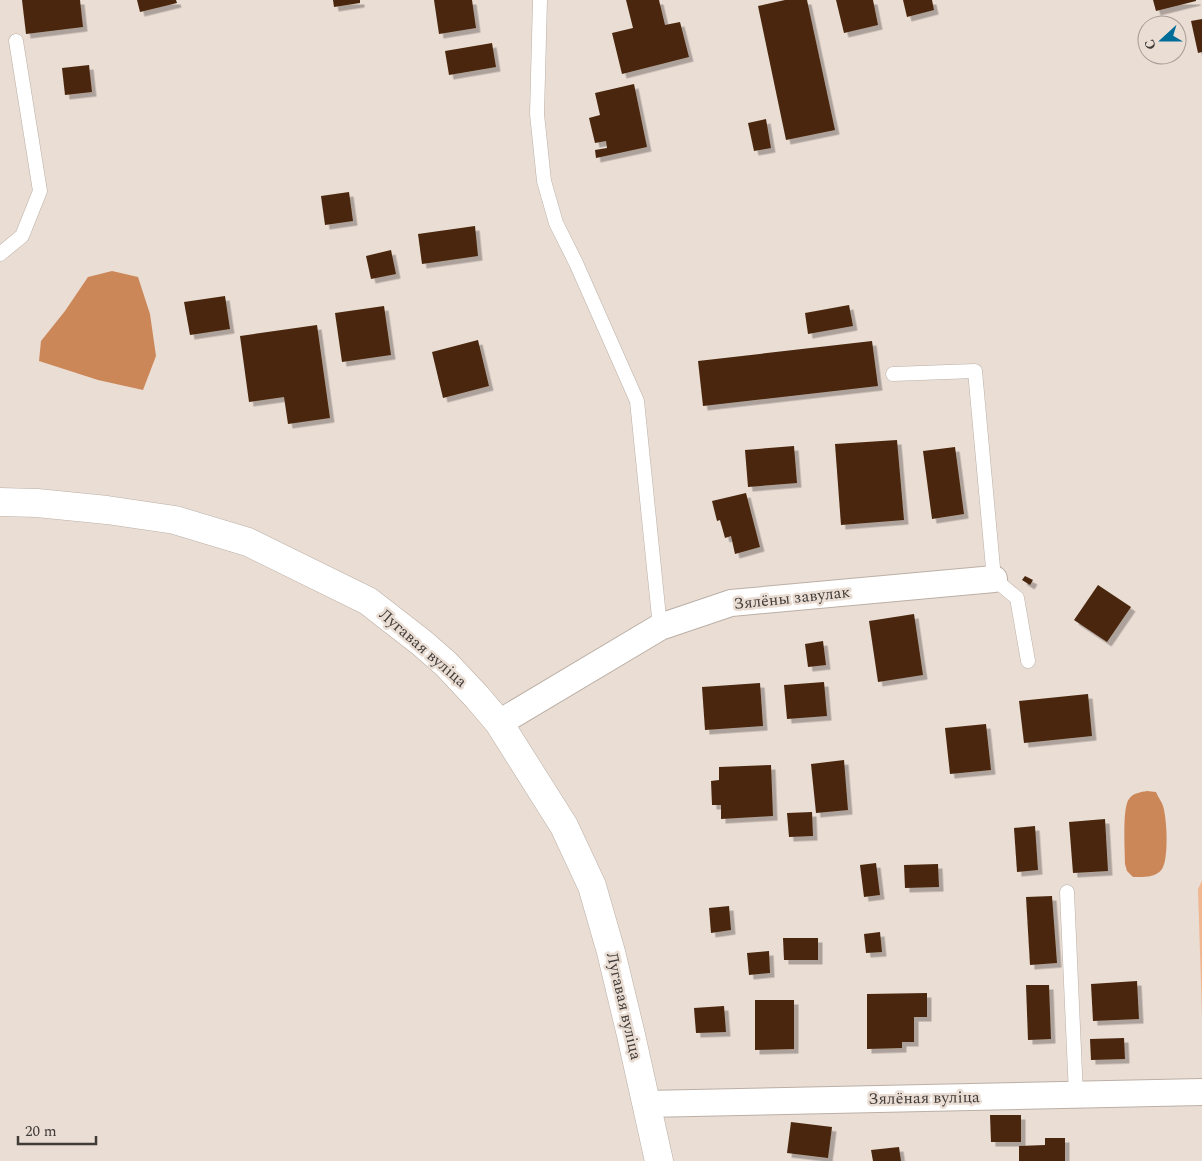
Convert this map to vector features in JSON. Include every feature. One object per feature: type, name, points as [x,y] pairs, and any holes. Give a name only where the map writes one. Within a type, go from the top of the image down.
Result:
[{"type":"street","name":"Лугавая вуліца","points":[[0,502],[37,503],[107,510],[175,520],[248,542],[368,601],[446,664],[499,723],[564,826],[592,886],[611,952],[658,1161]]},
{"type":"street","name":"Зялёны завулак","points":[[499,723],[660,627],[731,603],[994,578]]},
{"type":"street","name":"Зялёная вуліца","points":[[646,1104],[1202,1092]]},
{"type":"lane","points":[[540,0],[537,114],[544,181],[556,223],[576,263],[637,401],[660,627]]},
{"type":"lane","points":[[0,254],[22,236],[40,191],[16,41]]},
{"type":"lane","points":[[893,374],[975,371],[994,578],[1017,598],[1028,661]]},
{"type":"lane","points":[[1067,892],[1076,1094]]},
{"type":"shaded area","points":[[112,271],[138,277],[150,314],[156,356],[143,390],[98,380],[39,361],[41,341],[65,311],[88,277]]},
{"type":"shaded area","points":[[1147,791],[1156,792],[1163,806],[1166,829],[1166,857],[1162,869],[1156,874],[1133,877],[1127,871],[1125,864],[1125,811],[1129,799],[1133,795]]},
{"type":"shaded area","points":[[1202,881],[1202,1017],[1198,889]]},
{"type":"building","points":[[22,0],[80,0],[83,27],[26,34]]},
{"type":"building","points":[[137,0],[176,0],[177,3],[140,12]]},
{"type":"building","points":[[333,0],[360,0],[360,3],[334,7]]},
{"type":"building","points":[[434,0],[472,0],[476,28],[439,34]]},
{"type":"building","points":[[626,0],[659,0],[665,25],[680,22],[689,57],[622,74],[612,33],[633,28]]},
{"type":"building","points":[[785,0],[807,0],[835,130],[786,140],[758,6]]},
{"type":"building","points":[[836,0],[873,0],[878,25],[844,33]]},
{"type":"building","points":[[903,0],[932,0],[934,10],[907,17]]},
{"type":"building","points":[[1153,0],[1196,0],[1196,1],[1156,11]]},
{"type":"building","points":[[1202,19],[1202,52],[1198,53],[1191,21]]},
{"type":"building","points":[[492,43],[496,67],[449,75],[445,51]]},
{"type":"building","points":[[89,65],[92,92],[65,95],[62,68]]},
{"type":"building","points":[[634,84],[647,147],[596,158],[595,150],[607,148],[606,141],[595,143],[589,118],[600,115],[595,93]]},
{"type":"building","points":[[766,119],[771,148],[754,151],[748,123]]},
{"type":"building","points":[[349,192],[353,221],[325,225],[321,196]]},
{"type":"building","points":[[475,226],[478,256],[422,264],[418,234]]},
{"type":"building","points":[[391,250],[396,274],[371,279],[366,256]]},
{"type":"building","points":[[225,296],[230,329],[190,335],[184,302]]},
{"type":"building","points":[[849,305],[853,326],[808,334],[805,313]]},
{"type":"building","points":[[384,306],[391,355],[342,362],[335,313]]},
{"type":"building","points":[[317,325],[330,418],[288,424],[284,397],[249,402],[240,336]]},
{"type":"building","points":[[478,340],[489,386],[443,398],[432,352]]},
{"type":"building","points":[[872,341],[878,386],[703,406],[698,361]]},
{"type":"building","points":[[897,440],[904,520],[841,525],[835,444]]},
{"type":"building","points":[[794,446],[797,483],[748,487],[745,450]]},
{"type":"building","points":[[955,447],[964,514],[932,519],[923,451]]},
{"type":"building","points":[[746,493],[760,547],[735,554],[731,536],[725,538],[720,520],[717,521],[712,501]]},
{"type":"building","points":[[1025,576],[1033,580],[1030,585],[1022,580]]},
{"type":"building","points":[[1098,585],[1131,607],[1107,642],[1074,620]]},
{"type":"building","points":[[914,614],[923,675],[878,682],[869,621]]},
{"type":"building","points":[[823,641],[826,665],[808,667],[805,644]]},
{"type":"building","points":[[824,682],[827,716],[787,719],[784,685]]},
{"type":"building","points":[[760,683],[763,726],[705,730],[702,687]]},
{"type":"building","points":[[1088,694],[1092,736],[1024,743],[1019,701]]},
{"type":"building","points":[[986,724],[991,770],[950,774],[945,728]]},
{"type":"building","points":[[844,760],[848,810],[816,813],[811,764]]},
{"type":"building","points":[[771,765],[773,816],[721,819],[721,805],[712,805],[711,781],[719,780],[719,767]]},
{"type":"building","points":[[812,812],[813,836],[789,837],[787,813]]},
{"type":"building","points":[[1105,819],[1108,871],[1073,873],[1069,822]]},
{"type":"building","points":[[1035,826],[1038,870],[1017,872],[1014,828]]},
{"type":"building","points":[[876,863],[880,895],[864,897],[860,865]]},
{"type":"building","points":[[938,864],[939,887],[905,888],[904,865]]},
{"type":"building","points":[[1052,896],[1057,963],[1030,965],[1026,897]]},
{"type":"building","points":[[729,906],[731,930],[711,933],[709,908]]},
{"type":"building","points":[[880,932],[882,952],[866,953],[864,934]]},
{"type":"building","points":[[783,938],[818,938],[818,960],[784,960]]},
{"type":"building","points":[[769,951],[770,973],[749,975],[747,953]]},
{"type":"building","points":[[1137,981],[1139,1019],[1093,1021],[1091,984]]},
{"type":"building","points":[[1026,985],[1049,985],[1051,1039],[1028,1040]]},
{"type":"building","points":[[927,993],[927,1017],[914,1017],[914,1042],[902,1042],[902,1048],[867,1049],[867,994]]},
{"type":"building","points":[[755,1000],[794,1000],[794,1049],[755,1050]]},
{"type":"building","points":[[724,1006],[726,1032],[696,1033],[694,1008]]},
{"type":"building","points":[[1124,1038],[1125,1059],[1091,1060],[1090,1039]]},
{"type":"building","points":[[990,1115],[1021,1115],[1021,1142],[991,1142]]},
{"type":"building","points":[[791,1122],[832,1127],[828,1158],[787,1153]]},
{"type":"building","points":[[1045,1138],[1065,1138],[1065,1161],[1019,1161],[1019,1146],[1045,1145]]},
{"type":"building","points":[[899,1147],[901,1161],[873,1161],[871,1150]]}]
